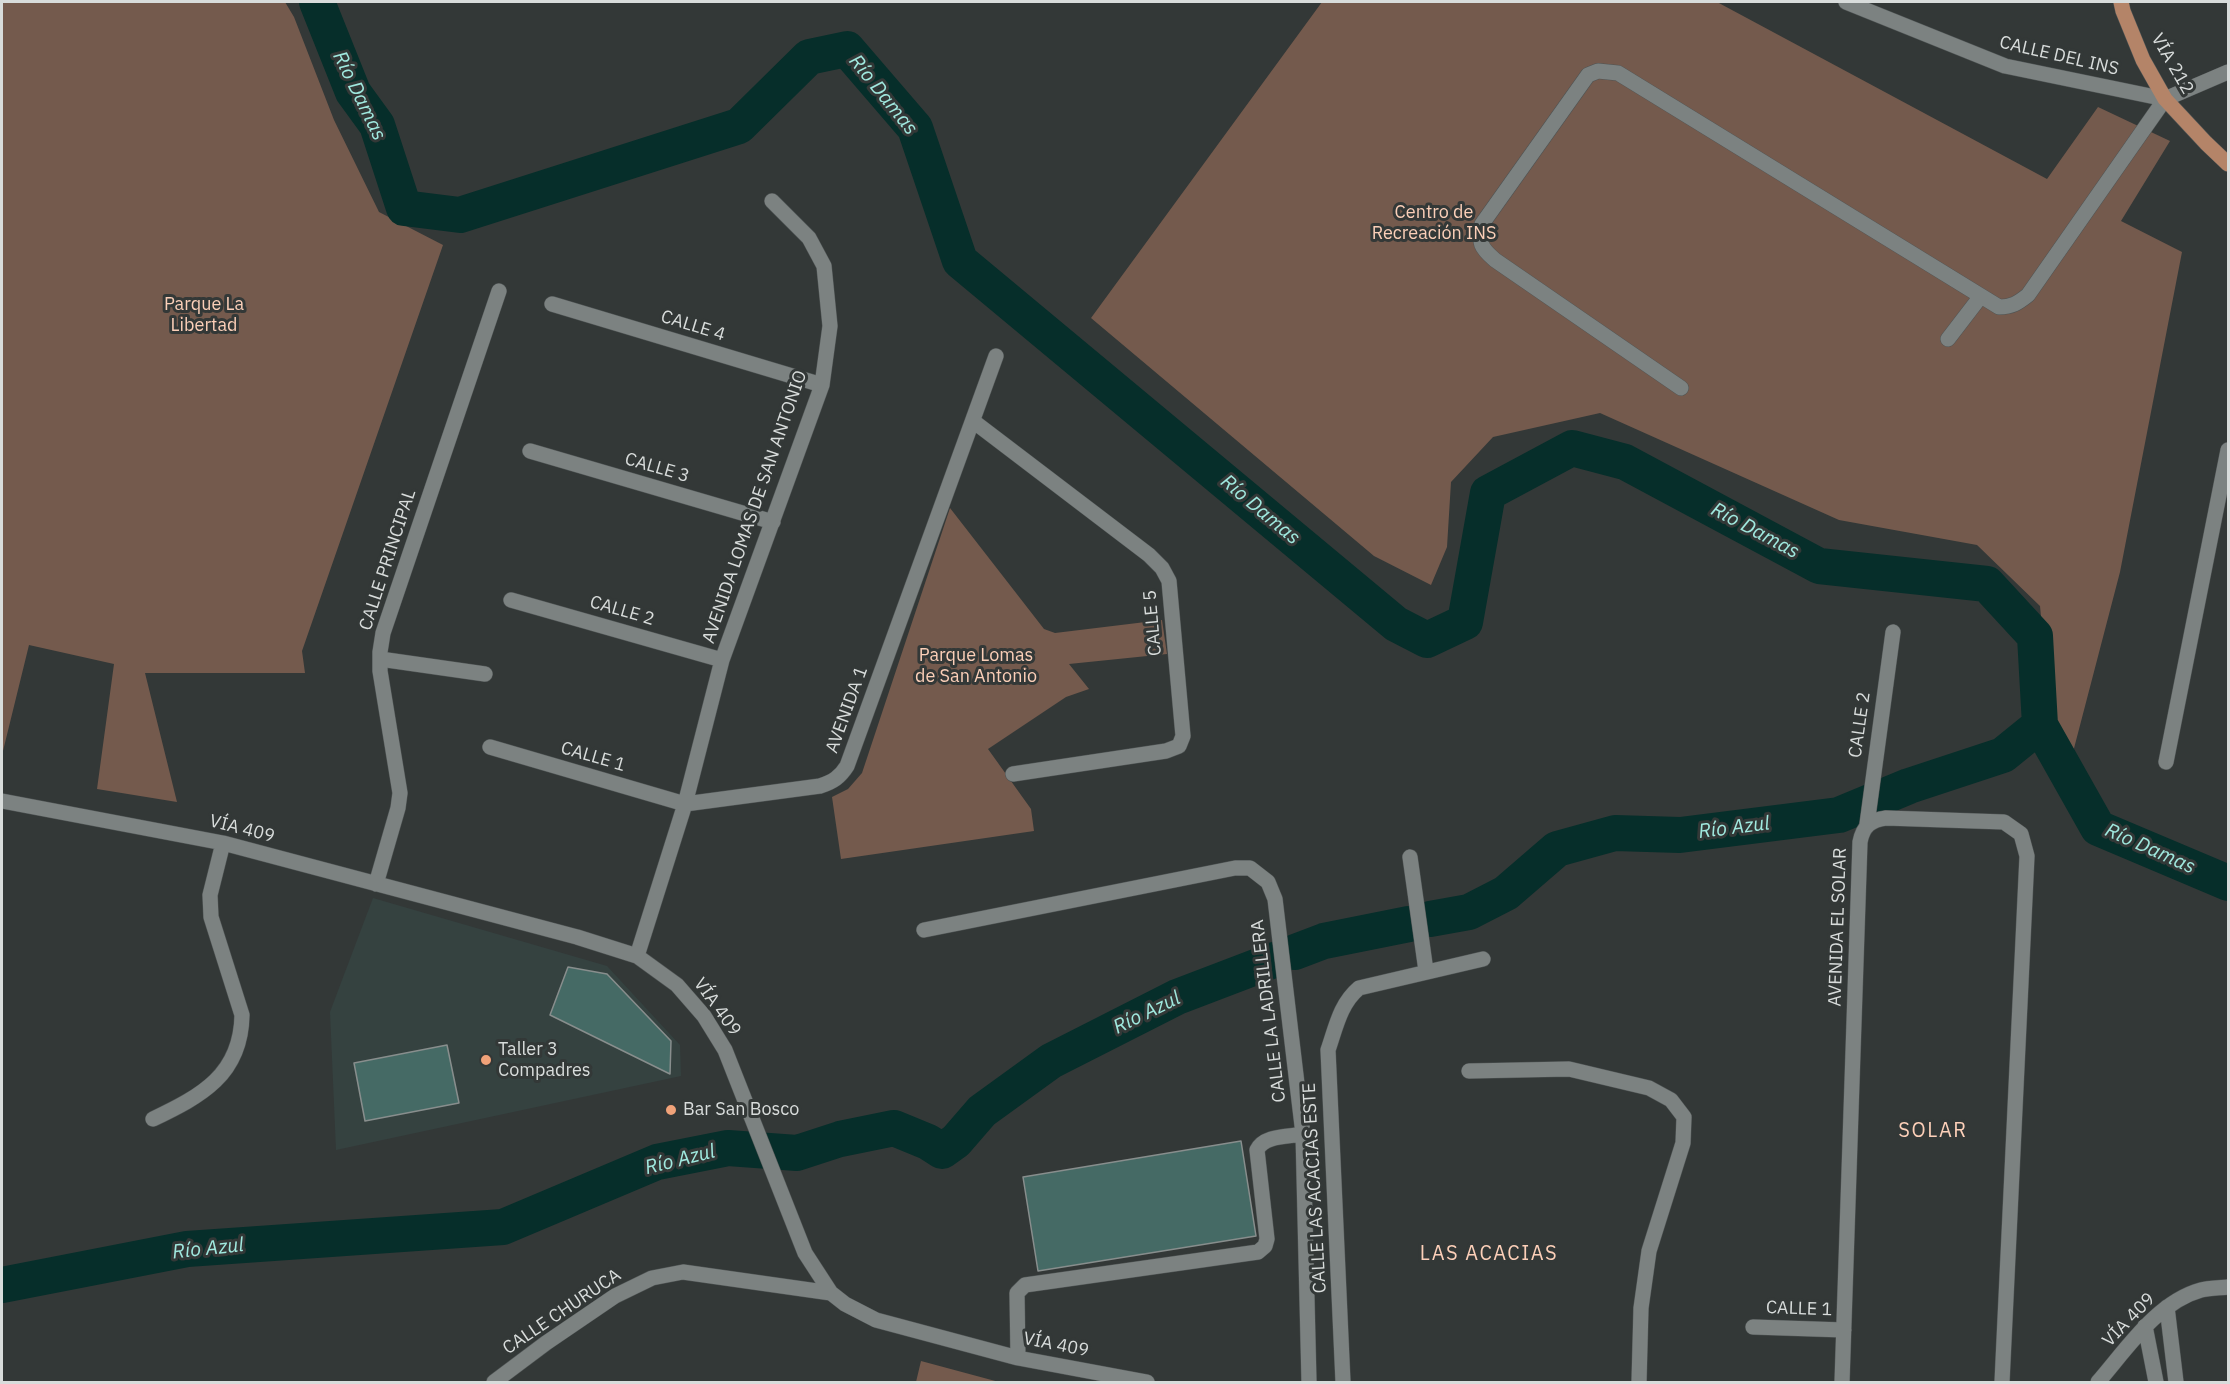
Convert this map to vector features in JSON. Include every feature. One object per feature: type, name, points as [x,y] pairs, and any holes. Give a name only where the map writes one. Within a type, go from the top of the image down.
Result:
[{"type":"main road","name":"VÍA 212","points":[[2121,2],[2143,60],[2165,99],[2229,164]]},
{"type":"street","name":"CALLE DEL INS","points":[[1846,2],[2005,66],[2165,99]]},
{"type":"street","points":[[1681,388],[1495,260],[1484,251],[1479,241],[1482,224],[1588,75],[1598,71],[1618,73],[1999,307],[2007,307],[2017,304],[2028,295],[2165,99],[2229,72]]},
{"type":"street","name":"AVENIDA LOMAS DE SAN ANTONIO","points":[[685,804],[722,660],[822,385],[830,326],[824,266],[809,238],[772,201]]},
{"type":"street","name":"CALLE PRINCIPAL","points":[[376,884],[398,808],[400,793],[380,671],[383,633],[499,291]]},
{"type":"street","points":[[1948,339],[1981,296]]},
{"type":"street","name":"CALLE 4","points":[[552,304],[822,385]]},
{"type":"street","name":"AVENIDA 1","points":[[685,804],[820,786],[832,782],[841,775],[851,755],[996,356]]},
{"type":"street","name":"CALLE 5","points":[[973,422],[1149,555],[1162,568],[1169,581],[1183,736],[1179,746],[1166,751],[1013,774]]},
{"type":"street","points":[[2166,762],[2229,450]]},
{"type":"street","name":"CALLE 3","points":[[530,452],[773,522]]},
{"type":"street","name":"CALLE 2","points":[[511,600],[722,660]]},
{"type":"street","name":"CALLE 2","points":[[1868,820],[1893,632]]},
{"type":"street","points":[[380,659],[485,674]]},
{"type":"street","name":"CALLE 1","points":[[490,747],[685,804]]},
{"type":"street","name":"VÍA 409","points":[[2,801],[223,843],[576,937],[637,956],[677,985],[704,1016],[725,1050],[805,1253],[831,1293],[845,1304],[876,1320],[1018,1358],[1147,1383]]},
{"type":"street","points":[[637,956],[685,804]]},
{"type":"street","points":[[1868,820],[1886,818],[2004,822],[2021,834],[2027,856],[2002,1383]]},
{"type":"street","name":"AVENIDA EL SOLAR","points":[[1842,1383],[1860,842],[1868,820]]},
{"type":"street","points":[[153,1119],[191,1101],[209,1088],[226,1069],[237,1047],[242,1029],[242,1015],[211,917],[210,895],[223,843]]},
{"type":"street","points":[[1410,857],[1426,971],[1483,959]]},
{"type":"street","name":"CALLE LA LADRILLERA","points":[[924,930],[1235,868],[1250,868],[1268,882],[1275,899],[1303,1134],[1309,1383]]},
{"type":"street","name":"CALLE LAS ACACIAS ESTE","points":[[1343,1383],[1328,1050],[1343,1005],[1349,996],[1359,988],[1426,971]]},
{"type":"street","points":[[1469,1071],[1569,1069],[1649,1088],[1671,1100],[1684,1117],[1683,1143],[1649,1251],[1641,1308],[1639,1383]]},
{"type":"street","points":[[1018,1358],[1017,1293],[1025,1285],[1258,1252],[1265,1246],[1267,1239],[1257,1150],[1260,1144],[1268,1139],[1303,1134]]},
{"type":"street","name":"CALLE CHURUCA","points":[[494,1383],[546,1342],[615,1296],[652,1278],[683,1272],[831,1293]]},
{"type":"street","name":"VÍA 409","points":[[2098,1383],[2145,1326],[2167,1306],[2200,1290],[2229,1287]]},
{"type":"street","points":[[2167,1306],[2176,1383]]},
{"type":"street","points":[[2145,1326],[2156,1383]]},
{"type":"street","name":"CALLE 1","points":[[1753,1327],[1844,1330]]},
{"type":"shaded area","points":[[373,898],[607,966],[680,1045],[681,1076],[336,1150],[330,1012]]},
{"type":"green space","name":"Parque La Libertad","points":[[2,2],[285,2],[294,17],[334,120],[379,212],[443,245],[302,651],[305,673],[145,673],[177,802],[97,789],[114,664],[29,645],[2,755]]},
{"type":"green space","name":"Centro de Recreación INS","points":[[1322,2],[1717,2],[2047,179],[2098,107],[2170,141],[2121,221],[2182,252],[2120,572],[2072,756],[2051,722],[2040,606],[1977,545],[1839,520],[1600,413],[1493,437],[1451,482],[1447,547],[1431,585],[1374,556],[1091,318]]},
{"type":"green space","name":"Parque Lomas de San Antonio","points":[[950,508],[1044,629],[1055,633],[1162,620],[1167,654],[1069,664],[1089,689],[1066,697],[988,749],[1031,809],[1034,831],[841,859],[832,797],[848,789],[862,773]]},
{"type":"green space","points":[[921,1361],[999,1382],[916,1382]]},
{"type":"building","points":[[568,967],[607,974],[671,1041],[670,1074],[550,1015]]},
{"type":"building","points":[[447,1045],[459,1103],[365,1121],[354,1063]]},
{"type":"building","points":[[1241,1141],[1256,1236],[1038,1271],[1023,1177]]},
{"type":"waterway","name":"Río Damas","points":[[317,2],[353,92],[377,125],[404,208],[460,215],[739,126],[809,57],[847,49],[915,128],[960,261],[1396,624],[1427,640],[1465,622],[1488,493],[1572,448],[1625,462],[1819,566],[1987,584],[2035,636],[2040,725],[2098,828],[2228,883]]},
{"type":"waterway","name":"Río Azul","points":[[1430,919],[1469,912],[1506,893],[1557,849],[1615,833],[1680,835],[1839,815],[1909,786],[2003,755],[2040,725]]},
{"type":"waterway","name":"Río Azul","points":[[1295,952],[1324,941],[1409,924]]},
{"type":"waterway","name":"Río Azul","points":[[2,1285],[187,1249],[503,1227],[657,1162],[728,1148],[797,1153],[840,1139],[894,1128],[928,1142],[942,1151],[956,1141],[982,1111],[1051,1061],[1177,997],[1274,960]]},
{"type":"place","name":"Taller 3 Compadres","points":[[486,1060]]},
{"type":"place","name":"Bar San Bosco","points":[[671,1110]]},
{"type":"district","name":"SOLAR","points":[[1933,1131]]},
{"type":"district","name":"LAS ACACIAS","points":[[1489,1254]]}]
